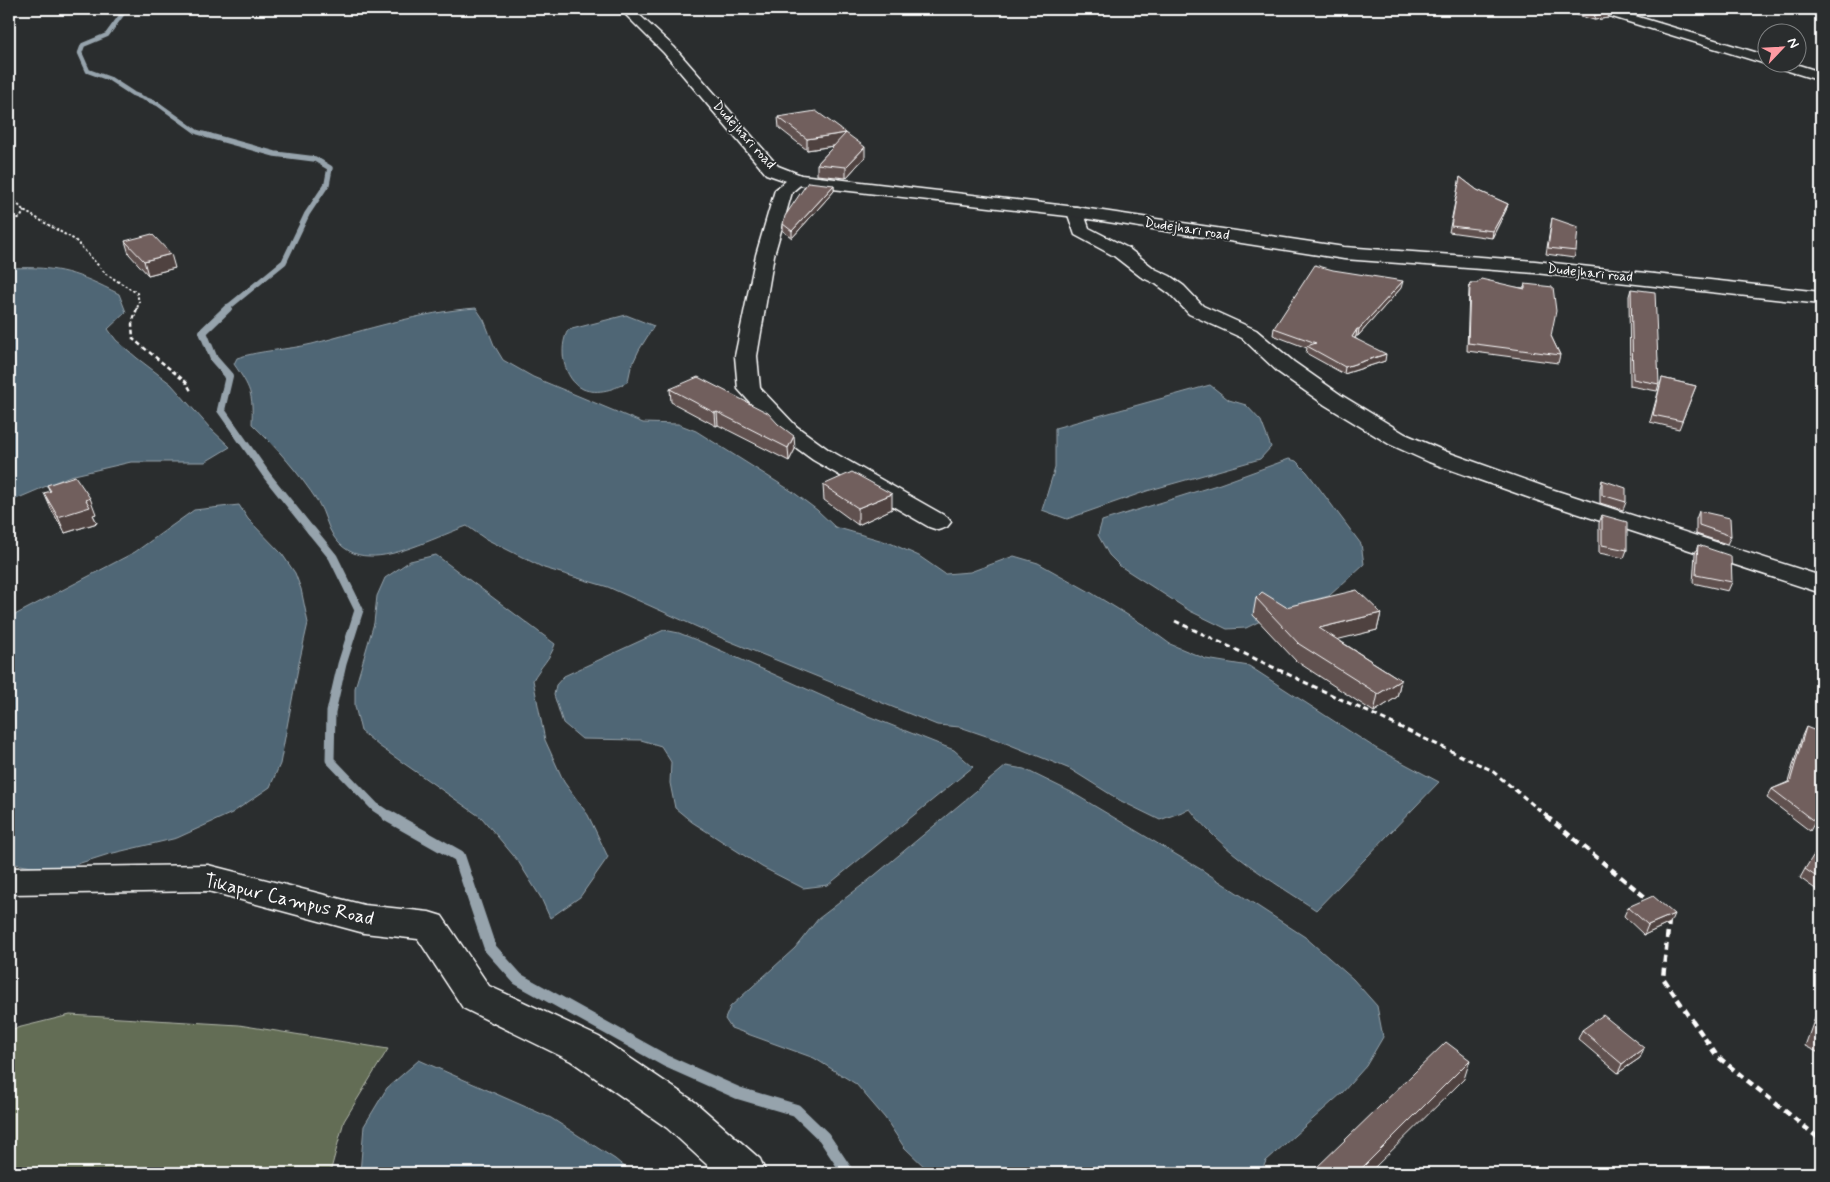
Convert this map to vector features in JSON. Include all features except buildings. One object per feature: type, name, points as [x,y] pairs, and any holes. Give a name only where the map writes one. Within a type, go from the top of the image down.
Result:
[{"type":"street","name":"Dudejhari road","points":[[626,9],[669,50],[772,170],[798,180],[1076,212],[1344,253],[1535,267],[1821,298]]},
{"type":"street","points":[[1600,9],[1758,58]]},
{"type":"street","points":[[1805,72],[1821,77]]},
{"type":"street","points":[[798,180],[784,190],[765,255],[746,356],[749,389],[788,431],[821,455],[938,522]]},
{"type":"street","points":[[1076,212],[1081,231],[1121,252],[1148,274],[1163,280],[1196,310],[1249,334],[1286,367],[1333,400],[1397,439],[1438,457],[1540,493],[1821,584]]},
{"type":"street","name":"Tikapur Campus Road","points":[[9,881],[208,878],[364,919],[429,926],[476,997],[585,1049],[681,1115],[745,1173]]},
{"type":"path","points":[[9,195],[24,211],[75,240],[106,274],[137,293],[139,302],[132,324],[133,339],[186,382],[191,391]]},
{"type":"path","points":[[9,222],[20,217],[24,211]]},
{"type":"path","points":[[1175,621],[1492,770],[1654,904]]},
{"type":"path","points":[[1669,917],[1663,978],[1717,1056],[1821,1140]]},
{"type":"green space","points":[[70,1015],[239,1025],[388,1049],[344,1121],[330,1173],[9,1173],[9,1033],[13,1029]]},
{"type":"water","points":[[9,266],[12,268],[42,268],[67,272],[119,294],[126,312],[108,329],[116,340],[171,384],[210,428],[230,447],[205,462],[131,462],[70,476],[9,502]]},
{"type":"water","points":[[476,308],[484,320],[494,345],[503,360],[533,377],[643,423],[678,424],[696,431],[793,492],[817,510],[835,527],[890,543],[919,556],[945,574],[970,572],[1014,556],[1038,563],[1144,625],[1170,644],[1206,659],[1249,666],[1377,749],[1439,782],[1316,910],[1248,865],[1217,839],[1190,809],[1160,820],[1121,801],[1070,769],[960,727],[937,725],[724,639],[608,587],[544,568],[484,538],[467,526],[405,550],[380,556],[359,555],[349,551],[334,537],[311,491],[279,452],[252,424],[250,392],[234,364],[237,358],[255,353],[312,344],[414,317]]},
{"type":"water","points":[[626,315],[654,326],[639,350],[631,367],[628,381],[607,390],[589,391],[583,389],[571,378],[564,362],[563,345],[568,330]]},
{"type":"water","points":[[1210,385],[1229,400],[1246,405],[1261,421],[1271,447],[1260,459],[1147,491],[1067,519],[1042,510],[1055,468],[1055,428]]},
{"type":"water","points":[[1289,459],[1296,461],[1307,472],[1361,544],[1364,564],[1329,596],[1291,606],[1246,628],[1227,629],[1190,611],[1120,566],[1109,555],[1098,535],[1102,521],[1220,484]]},
{"type":"water","points":[[239,505],[248,519],[282,554],[295,573],[301,589],[308,623],[280,764],[270,787],[232,813],[177,838],[109,854],[55,871],[9,863],[9,618],[135,552],[194,510]]},
{"type":"water","points":[[436,555],[555,644],[551,654],[533,680],[545,740],[564,782],[588,815],[608,857],[580,897],[550,918],[541,898],[518,861],[482,818],[379,746],[361,731],[355,706],[355,688],[374,623],[377,596],[385,578],[410,561]]},
{"type":"water","points":[[664,630],[679,633],[704,643],[858,712],[954,750],[973,767],[828,885],[803,888],[762,867],[692,822],[675,808],[670,783],[671,762],[661,746],[641,740],[582,739],[563,723],[554,695],[556,685],[564,676]]},
{"type":"water","points":[[1006,766],[1024,769],[1071,792],[1202,870],[1305,937],[1353,979],[1377,1006],[1383,1037],[1366,1066],[1342,1093],[1266,1161],[1261,1173],[931,1173],[904,1147],[885,1118],[856,1084],[814,1058],[731,1028],[725,1019],[730,1007],[795,948],[818,919],[869,880]]},
{"type":"water","points":[[419,1060],[551,1118],[615,1159],[632,1173],[360,1173],[364,1126],[387,1088]]},
{"type":"waterway","points":[[126,9],[107,35],[83,45],[80,53],[88,71],[110,79],[133,94],[158,104],[197,132],[211,136]]},
{"type":"waterway","points":[[206,135],[275,154],[315,159],[330,168],[327,184],[307,214],[284,262],[226,309]]},
{"type":"waterway","points":[[228,308],[203,332],[214,359],[229,376],[221,410],[268,477],[312,532]]},
{"type":"waterway","points":[[311,530],[333,557],[359,610],[342,664],[331,712],[330,760],[375,807],[390,817]]},
{"type":"waterway","points":[[388,816],[459,856],[490,948],[518,979],[666,1061],[738,1093],[796,1110],[824,1137],[848,1173]]}]
